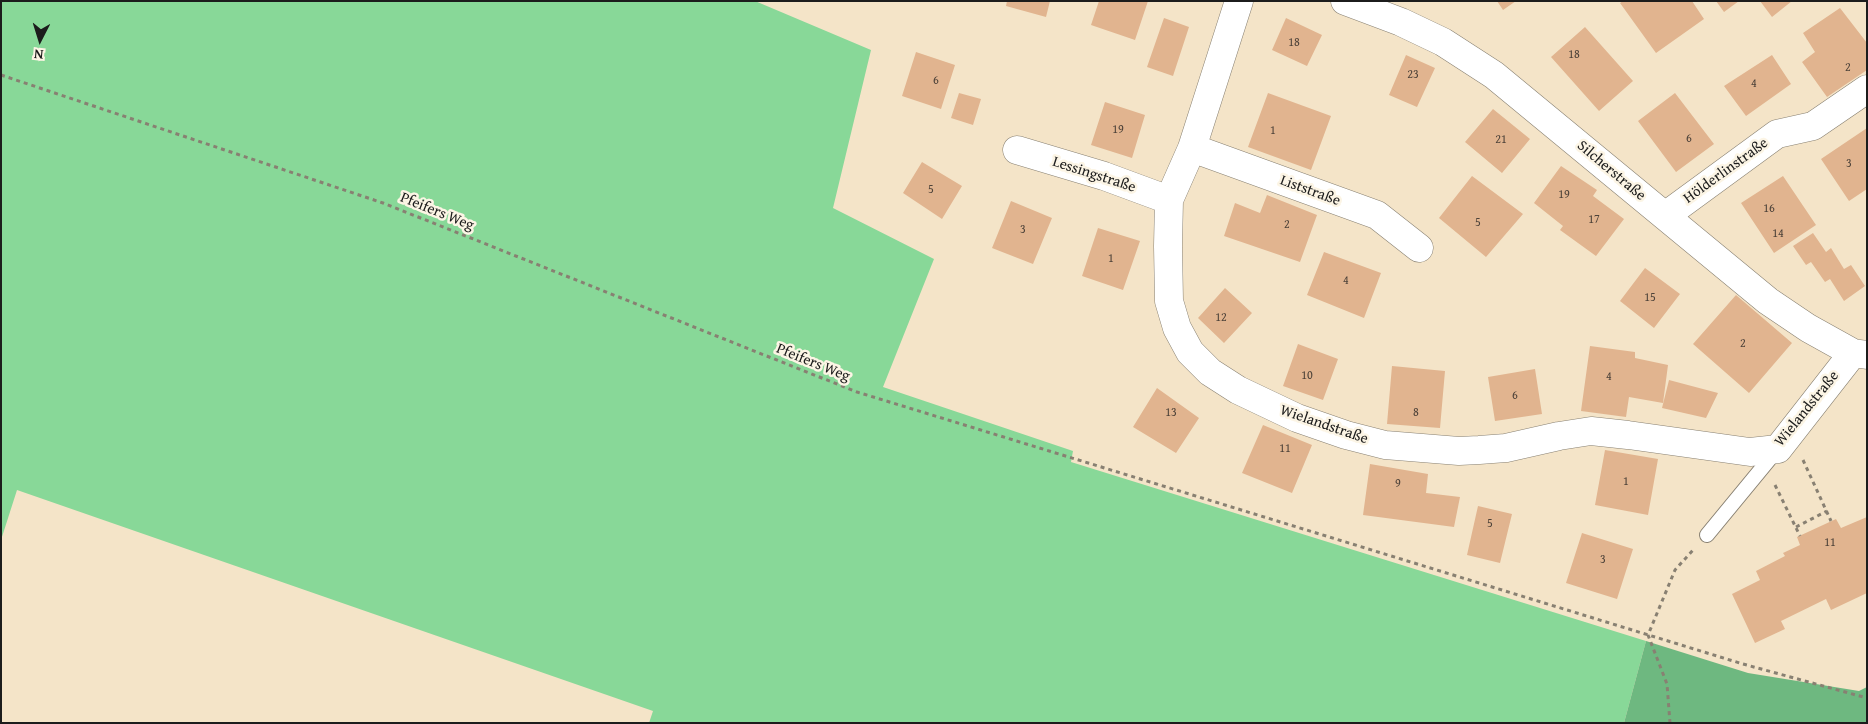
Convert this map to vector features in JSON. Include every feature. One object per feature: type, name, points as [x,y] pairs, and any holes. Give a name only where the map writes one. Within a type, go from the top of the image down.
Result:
[{"type":"street","name":"Wielandstraße","points":[[1239,1],[1192,148],[1169,200],[1169,301],[1177,328],[1190,352],[1210,372],[1238,390],[1297,418],[1346,435],[1385,445],[1459,451],[1506,448],[1591,431],[1628,434],[1750,452],[1778,448],[1860,354]]},
{"type":"street","name":"Silcherstraße","points":[[1345,1],[1401,22],[1443,42],[1494,75],[1768,302],[1808,328],[1860,354]]},
{"type":"street","name":"Hölderlinstraße","points":[[1665,216],[1776,134],[1813,126],[1867,89]]},
{"type":"street","name":"Liststraße","points":[[1192,148],[1377,215],[1419,248]]},
{"type":"street","name":"Lessingstraße","points":[[1017,150],[1104,176],[1169,200]]},
{"type":"lane","points":[[1707,535],[1778,448]]},
{"type":"path","name":"Pfeifers Weg","points":[[1,75],[383,202],[857,392],[1743,664],[1867,698]]},
{"type":"path","points":[[1778,448],[1827,511],[1831,521]]},
{"type":"path","points":[[1778,448],[1796,527],[1800,536]]},
{"type":"path","points":[[1796,527],[1827,511]]},
{"type":"path","points":[[1670,723],[1667,684],[1648,635],[1675,570],[1707,535]]},
{"type":"green space","points":[[1,1],[755,1],[871,50],[833,208],[934,259],[883,387],[1073,451],[1071,462],[1646,641],[1624,723],[649,723],[653,711],[17,490],[1,540]]},
{"type":"green space","points":[[1646,641],[1748,673],[1859,691],[1867,687],[1867,723],[1624,723]]},
{"type":"building","points":[[1007,1],[1050,1],[1046,17],[1006,6]]},
{"type":"building","points":[[1099,1],[1148,1],[1135,40],[1091,25]]},
{"type":"building","points":[[1497,1],[1516,1],[1503,10]]},
{"type":"building","points":[[1623,1],[1692,1],[1704,19],[1656,53],[1620,3]]},
{"type":"building","points":[[1716,1],[1739,1],[1724,12]]},
{"type":"building","points":[[1760,1],[1792,1],[1772,17]]},
{"type":"building","points":[[1840,8],[1867,43],[1867,70],[1827,97],[1802,62],[1815,52],[1803,33]]},
{"type":"building","points":[[1164,18],[1189,27],[1173,76],[1147,67]]},
{"type":"building","points":[[1286,18],[1322,35],[1307,66],[1272,50]]},
{"type":"building","points":[[1585,27],[1633,81],[1599,111],[1551,57]]},
{"type":"building","points":[[916,52],[955,65],[941,109],[902,96]]},
{"type":"building","points":[[1406,55],[1435,68],[1417,107],[1389,95]]},
{"type":"building","points":[[1772,55],[1791,84],[1746,116],[1724,86]]},
{"type":"building","points":[[959,93],[981,99],[973,125],[951,118]]},
{"type":"building","points":[[1268,93],[1331,116],[1311,170],[1248,147]]},
{"type":"building","points":[[1675,93],[1714,144],[1676,172],[1638,121]]},
{"type":"building","points":[[1105,102],[1145,115],[1132,158],[1091,145]]},
{"type":"building","points":[[1493,109],[1530,139],[1502,173],[1465,142]]},
{"type":"building","points":[[1867,128],[1867,189],[1849,201],[1821,159]]},
{"type":"building","points":[[922,162],[962,186],[942,219],[903,193]]},
{"type":"building","points":[[1561,166],[1597,190],[1593,196],[1624,219],[1596,256],[1560,230],[1563,226],[1534,203]]},
{"type":"building","points":[[1472,176],[1523,214],[1486,257],[1439,218]]},
{"type":"building","points":[[1783,176],[1816,225],[1774,253],[1741,203]]},
{"type":"building","points":[[1267,195],[1317,215],[1300,262],[1224,236],[1235,203],[1260,213]]},
{"type":"building","points":[[1011,201],[1052,218],[1033,264],[992,248]]},
{"type":"building","points":[[1098,228],[1140,241],[1123,290],[1082,276]]},
{"type":"building","points":[[1813,233],[1826,252],[1831,248],[1844,269],[1851,265],[1865,286],[1844,301],[1830,279],[1825,282],[1811,262],[1806,265],[1793,246]]},
{"type":"building","points":[[1324,252],[1381,273],[1364,318],[1307,295]]},
{"type":"building","points":[[1645,268],[1680,294],[1654,328],[1620,301]]},
{"type":"building","points":[[1225,288],[1252,313],[1224,343],[1198,318]]},
{"type":"building","points":[[1736,295],[1792,343],[1749,393],[1693,344]]},
{"type":"building","points":[[1298,344],[1338,359],[1323,400],[1283,386]]},
{"type":"building","points":[[1590,346],[1635,352],[1635,358],[1668,365],[1663,403],[1629,397],[1626,417],[1581,411]]},
{"type":"building","points":[[1392,366],[1445,371],[1440,428],[1387,424]]},
{"type":"building","points":[[1535,369],[1542,414],[1495,421],[1488,377]]},
{"type":"building","points":[[1669,380],[1718,393],[1706,418],[1662,408]]},
{"type":"building","points":[[1157,388],[1199,418],[1176,453],[1133,427]]},
{"type":"building","points":[[1263,425],[1312,445],[1292,493],[1242,473]]},
{"type":"building","points":[[1605,450],[1658,459],[1648,515],[1595,505]]},
{"type":"building","points":[[1370,464],[1428,474],[1426,493],[1460,497],[1454,527],[1363,515]]},
{"type":"building","points":[[1478,506],[1512,514],[1500,563],[1467,555]]},
{"type":"building","points":[[1867,517],[1867,593],[1831,610],[1826,599],[1781,621],[1785,629],[1755,643],[1732,594],[1760,580],[1756,571],[1785,556],[1783,553],[1800,545],[1797,537],[1836,519],[1841,528]]},
{"type":"building","points":[[1582,533],[1633,549],[1617,599],[1566,583]]}]
